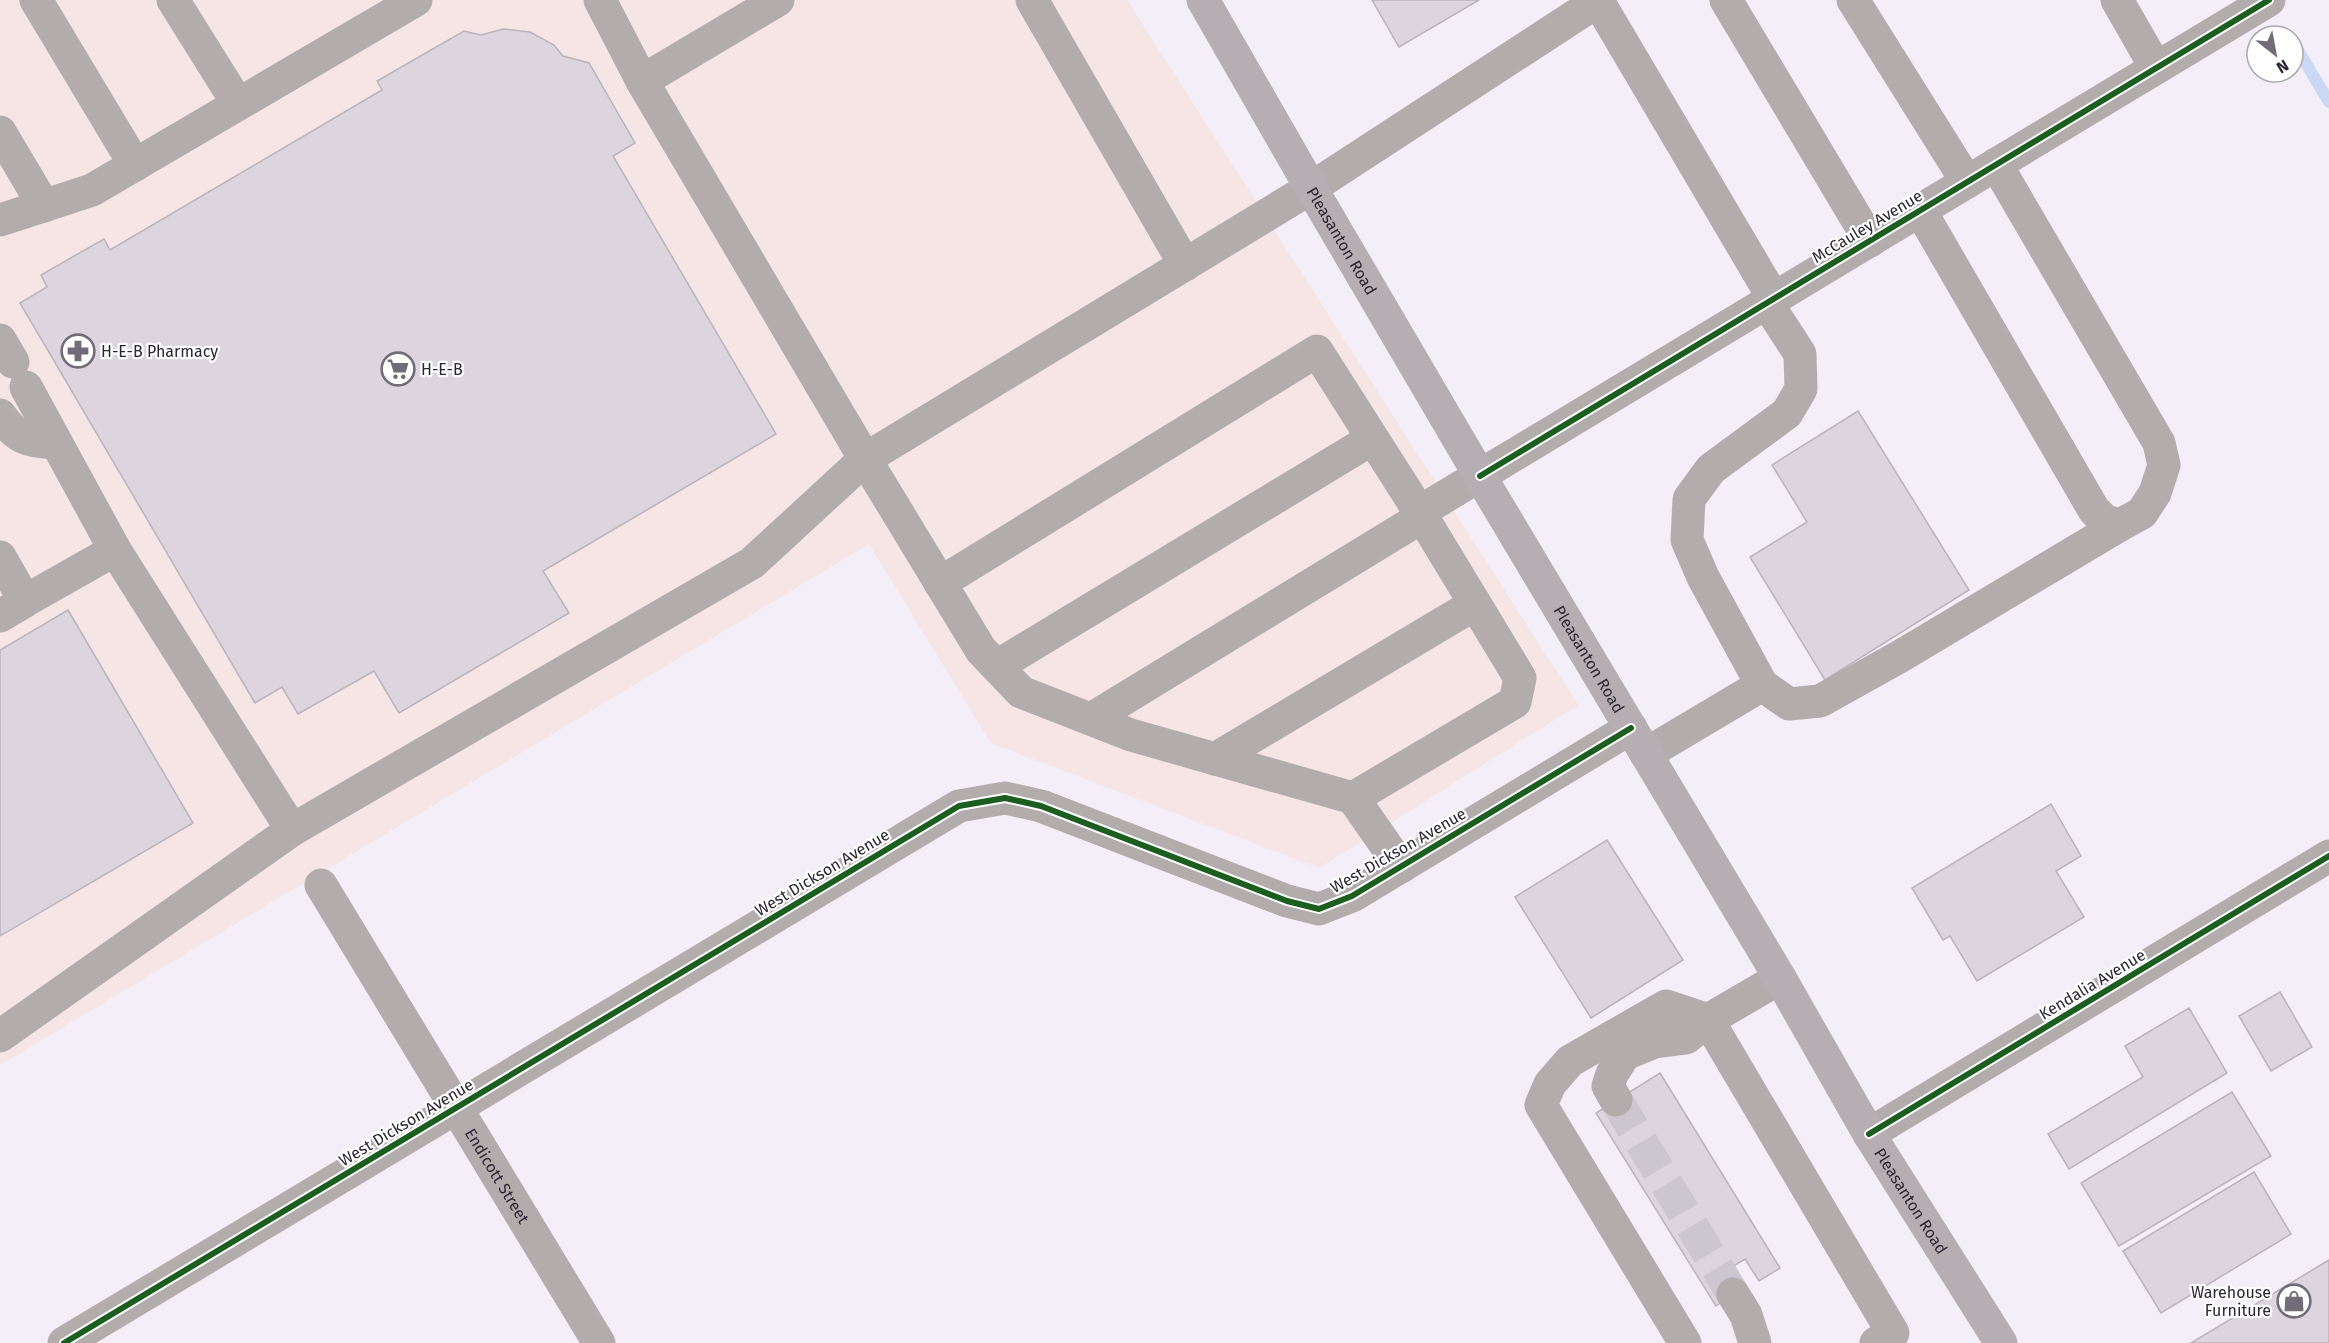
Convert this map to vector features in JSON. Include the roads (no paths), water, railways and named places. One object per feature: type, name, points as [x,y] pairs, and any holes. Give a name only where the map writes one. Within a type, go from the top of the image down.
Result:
[{"type":"main road","name":"Pleasanton Road","points":[[1203,0],[1480,476],[1780,978],[1869,1134],[2001,1343]]},
{"type":"street","points":[[36,0],[135,165]]},
{"type":"street","points":[[173,0],[238,104]]},
{"type":"street","points":[[0,220],[92,190],[416,0]]},
{"type":"street","points":[[600,0],[642,81],[865,459],[981,650],[1021,692],[1131,735],[1353,798],[1375,826],[1401,867]]},
{"type":"street","points":[[642,81],[778,0]]},
{"type":"street","points":[[1032,0],[1185,265]]},
{"type":"street","points":[[1726,0],[1870,241]]},
{"type":"street","points":[[1852,0],[1967,182]]},
{"type":"street","points":[[2117,0],[2156,68]]},
{"type":"street","name":"McCauley Avenue","points":[[1091,719],[1431,505],[2268,0]]},
{"type":"street","points":[[0,1036],[292,830],[752,563],[865,459],[1311,188],[1599,1],[1800,354],[1801,388],[1787,412],[1711,469],[1689,499],[1687,540],[1703,577],[1762,685],[1788,704],[1820,701],[1899,657],[2142,513],[2155,493],[2164,465],[2159,443],[1996,164]]},
{"type":"street","points":[[0,132],[44,206]]},
{"type":"street","points":[[1920,210],[2094,510],[2105,521],[2120,525]]},
{"type":"street","points":[[940,583],[1317,351],[1420,512],[1520,678],[1515,702],[1353,798]]},
{"type":"street","points":[[13,363],[115,550],[292,830]]},
{"type":"street","points":[[0,414],[17,435],[33,442],[56,443]]},
{"type":"street","points":[[997,666],[1372,439]]},
{"type":"street","points":[[0,557],[13,608],[115,550]]},
{"type":"street","points":[[1215,759],[1475,604]]},
{"type":"street","name":"West Dickson Avenue","points":[[64,1343],[959,806],[1005,798],[1041,806],[1287,901],[1319,909],[1352,896],[1401,867],[1638,741],[1762,685]]},
{"type":"street","name":"Kendalia Avenue","points":[[1869,1134],[2329,856]]},
{"type":"street","name":"Endicott Street","points":[[321,885],[599,1343]]},
{"type":"street","points":[[1616,1100],[1608,1086],[1612,1074],[1625,1054],[1654,1042],[1686,1038],[1708,1020],[1780,978]]},
{"type":"street","points":[[1685,1343],[1541,1105],[1550,1084],[1570,1061],[1666,1006],[1708,1020],[1893,1333],[1876,1343]]},
{"type":"street","points":[[1733,1294],[1746,1315],[1755,1343]]},
{"type":"waterway","points":[[2305,62],[2329,102]]},
{"type":"tunnel","points":[[1616,1100],[1733,1294]]},
{"type":"place","name":"H-E-B Pharmacy","points":[[78,351]]},
{"type":"place","name":"H-E-B","points":[[398,369]]},
{"type":"place","name":"Warehouse Furniture","points":[[2294,1301]]}]
